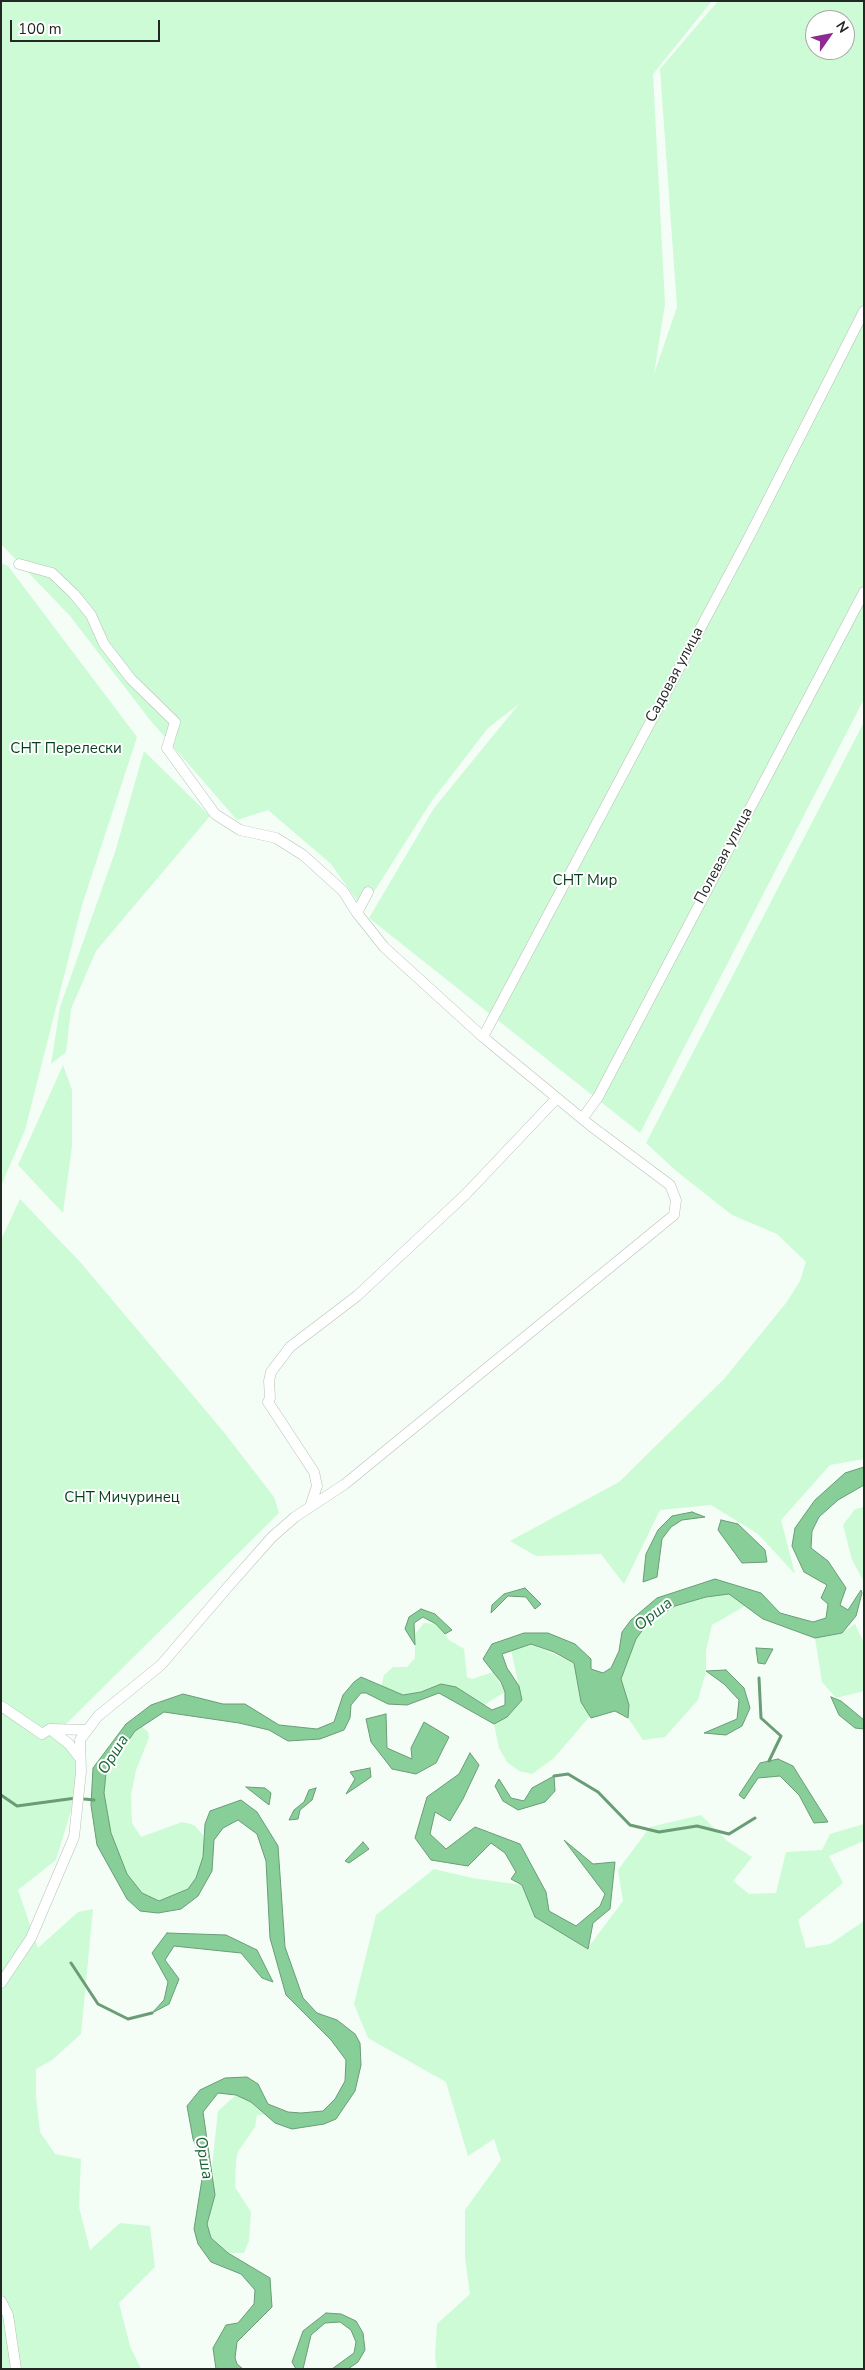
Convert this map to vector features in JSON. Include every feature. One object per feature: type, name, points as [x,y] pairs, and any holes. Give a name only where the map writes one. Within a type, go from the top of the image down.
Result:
[{"type":"street","name":"Садовая улица","points":[[483,1037],[746,543],[864,311]]},
{"type":"street","points":[[1,1983],[31,1938],[74,1837],[81,1772],[80,1740],[98,1716],[161,1665],[272,1537],[311,1504],[346,1484],[674,1215],[676,1200],[670,1185],[582,1118],[483,1037],[384,947],[357,913],[344,891],[303,855],[276,838],[240,830],[215,814],[167,748],[175,722],[131,678],[104,644],[91,615],[74,594],[52,574],[19,564]]},
{"type":"street","name":"Полевая улица","points":[[582,1118],[602,1088],[864,592]]},
{"type":"street","points":[[357,913],[368,892]]},
{"type":"street","points":[[311,1504],[316,1486],[314,1472],[268,1402],[270,1398],[270,1372],[290,1347],[357,1296],[465,1194],[557,1098]]},
{"type":"street","points":[[1,1706],[42,1734],[50,1729],[87,1730]]},
{"type":"street","points":[[50,1729],[69,1744],[80,1757]]},
{"type":"street","points":[[1,2301],[8,2315],[16,2369]]},
{"type":"green space","name":"СНТ Мир","points":[[1,1],[712,1],[653,74],[665,304],[654,374],[677,307],[660,69],[718,1],[864,1],[864,699],[640,1133],[369,918],[434,808],[519,704],[488,728],[431,802],[363,909],[331,864],[268,810],[237,820],[150,720],[70,616],[1,544]]},
{"type":"green space","name":"СНТ Перелески","points":[[1,563],[8,566],[137,737],[82,905],[25,1130],[1,1186]]},
{"type":"green space","points":[[864,722],[864,1459],[830,1465],[781,1520],[795,1574],[758,1534],[711,1505],[660,1510],[624,1584],[601,1554],[536,1556],[510,1541],[619,1482],[724,1379],[786,1303],[800,1281],[806,1262],[777,1234],[732,1215],[675,1170],[646,1143]]},
{"type":"green space","points":[[144,751],[210,816],[96,951],[71,1009],[66,1052],[51,1064],[60,1007],[115,852]]},
{"type":"green space","points":[[63,1065],[72,1090],[72,1146],[63,1213],[18,1165]]},
{"type":"green space","name":"СНТ Мичуринец","points":[[20,1199],[81,1263],[223,1431],[274,1497],[279,1513],[61,1729],[83,1771],[56,1860],[18,1890],[38,1948],[78,1912],[93,1909],[81,2034],[52,2060],[36,2069],[36,2097],[40,2132],[55,2154],[81,2159],[79,2207],[90,2250],[120,2223],[150,2226],[155,2267],[119,2303],[130,2346],[141,2369],[1,2369],[1,1240]]},
{"type":"green space","points":[[864,1507],[864,1582],[852,1560],[843,1525],[855,1509]]},
{"type":"green space","points":[[729,1594],[745,1606],[712,1625],[706,1651],[706,1671],[698,1700],[665,1737],[643,1740],[628,1718],[629,1705],[621,1679],[636,1639],[647,1624],[675,1606],[706,1597]]},
{"type":"green space","points":[[424,1623],[436,1624],[449,1640],[464,1649],[467,1677],[472,1679],[493,1672],[505,1692],[484,1705],[456,1687],[441,1684],[421,1692],[403,1695],[381,1687],[384,1675],[393,1667],[407,1667],[415,1658],[415,1634]]},
{"type":"green space","points":[[855,1624],[864,1643],[864,1691],[836,1698],[822,1682],[815,1638],[842,1633]]},
{"type":"green space","points":[[531,1644],[574,1663],[581,1702],[590,1716],[554,1758],[532,1774],[519,1771],[507,1762],[499,1748],[494,1724],[507,1717],[522,1700],[511,1650]]},
{"type":"green space","points":[[142,1726],[148,1732],[149,1738],[136,1770],[131,1795],[132,1823],[141,1837],[182,1822],[194,1825],[204,1836],[203,1857],[196,1878],[188,1889],[159,1901],[142,1893],[127,1874],[111,1833],[104,1794],[106,1773],[135,1731]]},
{"type":"green space","points":[[701,1815],[727,1841],[752,1857],[733,1881],[749,1894],[776,1893],[786,1852],[822,1850],[830,1834],[864,1824],[864,1841],[829,1856],[843,1883],[798,1920],[806,1948],[830,1944],[864,1921],[864,2369],[437,2369],[435,2357],[437,2324],[470,2294],[465,2258],[465,2210],[501,2160],[494,2139],[468,2156],[446,2082],[368,2038],[354,2004],[376,1915],[434,1869],[472,1878],[522,1885],[535,1917],[587,1949],[623,1901],[618,1870],[650,1827]]},
{"type":"green space","points":[[236,2095],[251,2102],[264,2115],[257,2115],[255,2127],[238,2152],[236,2161],[235,2187],[251,2212],[249,2241],[244,2253],[228,2253],[211,2238],[207,2224],[215,2195],[212,2166],[218,2111]]},
{"type":"water","name":"Орша","points":[[864,1467],[864,1485],[838,1500],[819,1517],[812,1531],[811,1548],[828,1561],[846,1588],[840,1605],[848,1610],[861,1590],[862,1593],[856,1616],[842,1633],[815,1638],[763,1619],[729,1594],[706,1597],[675,1606],[647,1624],[636,1639],[621,1679],[629,1705],[628,1718],[615,1711],[591,1718],[581,1702],[574,1663],[554,1652],[531,1644],[502,1654],[507,1668],[519,1686],[522,1700],[507,1717],[494,1724],[439,1693],[407,1705],[388,1704],[366,1693],[361,1693],[351,1705],[350,1718],[344,1730],[320,1739],[288,1741],[269,1730],[239,1723],[164,1712],[135,1731],[106,1773],[104,1793],[111,1833],[127,1874],[142,1893],[159,1901],[188,1889],[196,1878],[203,1857],[205,1824],[210,1811],[241,1800],[257,1812],[278,1846],[285,1947],[303,1998],[317,2013],[337,2020],[355,2034],[360,2043],[361,2065],[355,2091],[336,2119],[324,2124],[292,2129],[275,2123],[251,2102],[236,2095],[218,2093],[203,2112],[215,2195],[207,2224],[211,2238],[228,2253],[270,2278],[272,2307],[237,2342],[235,2358],[237,2364],[243,2369],[216,2369],[213,2348],[226,2325],[238,2323],[254,2304],[255,2290],[241,2274],[211,2262],[198,2244],[194,2229],[202,2179],[202,2161],[193,2139],[187,2106],[200,2090],[225,2078],[247,2077],[258,2084],[268,2104],[288,2112],[323,2111],[335,2099],[345,2081],[346,2060],[331,2040],[286,1995],[270,1938],[266,1861],[257,1834],[238,1820],[223,1828],[214,1840],[212,1871],[198,1896],[181,1909],[158,1913],[140,1911],[127,1899],[97,1845],[91,1805],[93,1768],[126,1724],[151,1705],[183,1694],[223,1704],[245,1704],[279,1725],[317,1729],[334,1722],[343,1695],[361,1677],[403,1695],[421,1692],[441,1684],[456,1687],[492,1710],[505,1705],[505,1692],[501,1682],[483,1659],[492,1644],[524,1633],[548,1633],[575,1644],[591,1659],[591,1669],[603,1673],[611,1668],[619,1651],[622,1632],[631,1620],[657,1598],[715,1579],[761,1593],[780,1613],[813,1622],[826,1618],[828,1604],[821,1598],[827,1585],[804,1572],[792,1546],[795,1528],[815,1500],[845,1473]]},
{"type":"water","points":[[692,1512],[705,1517],[682,1520],[671,1527],[662,1539],[657,1577],[643,1582],[646,1554],[658,1530],[672,1516]]},
{"type":"water","points":[[721,1520],[738,1524],[765,1550],[767,1562],[742,1563],[718,1530]]},
{"type":"water","points":[[525,1588],[541,1604],[535,1609],[526,1597],[508,1596],[491,1613],[492,1605],[504,1594]]},
{"type":"water","points":[[421,1609],[435,1614],[452,1630],[445,1634],[436,1624],[423,1617],[414,1623],[415,1645],[405,1629],[409,1617]]},
{"type":"water","points":[[756,1648],[773,1649],[765,1664],[758,1663]]},
{"type":"water","points":[[726,1670],[744,1688],[750,1708],[742,1726],[726,1735],[704,1733],[737,1719],[739,1700],[724,1684],[706,1671]]},
{"type":"water","points":[[831,1697],[841,1701],[864,1720],[864,1729],[855,1728],[839,1715]]},
{"type":"water","points":[[386,1714],[387,1748],[412,1759],[411,1748],[424,1722],[449,1737],[436,1763],[416,1774],[392,1769],[371,1742],[366,1719]]},
{"type":"water","points":[[470,1753],[479,1765],[463,1799],[450,1821],[435,1812],[430,1834],[446,1849],[475,1827],[520,1844],[546,1892],[549,1911],[576,1926],[600,1906],[605,1894],[564,1840],[593,1864],[615,1862],[610,1909],[593,1923],[588,1949],[535,1917],[522,1885],[511,1879],[516,1872],[505,1853],[491,1843],[468,1866],[431,1860],[415,1838],[427,1797],[459,1774]]},
{"type":"water","points":[[778,1759],[793,1766],[828,1822],[814,1823],[799,1795],[780,1776],[758,1778],[744,1799],[739,1795],[760,1763]]},
{"type":"water","points":[[370,1768],[371,1777],[346,1794],[355,1779],[350,1772]]},
{"type":"water","points":[[554,1776],[555,1791],[545,1802],[518,1810],[503,1801],[495,1786],[499,1779],[511,1798],[524,1801],[532,1788]]},
{"type":"water","points":[[246,1787],[265,1788],[271,1793],[269,1805]]},
{"type":"water","points":[[316,1788],[312,1800],[300,1810],[298,1819],[289,1820],[294,1810],[304,1802],[309,1790]]},
{"type":"water","points":[[363,1842],[369,1849],[349,1863],[345,1861]]},
{"type":"water","points":[[167,1933],[226,1935],[257,1950],[273,1982],[262,1978],[241,1953],[174,1946],[165,1960],[179,1979],[169,2004],[152,2013],[164,2000],[168,1982],[152,1953]]},
{"type":"water","points":[[326,2313],[341,2314],[356,2321],[363,2333],[365,2350],[358,2362],[348,2369],[332,2369],[354,2353],[356,2342],[351,2330],[340,2322],[325,2323],[311,2335],[303,2369],[296,2369],[292,2362],[303,2331]]},
{"type":"waterway","points":[[759,1678],[761,1718],[781,1736],[769,1761]]},
{"type":"waterway","points":[[554,1776],[568,1774],[598,1792],[630,1825],[659,1832],[697,1826],[729,1834],[755,1818]]},
{"type":"waterway","points":[[1,1795],[17,1806],[76,1798]]},
{"type":"waterway","points":[[84,1799],[94,1800]]},
{"type":"waterway","points":[[71,1963],[98,2004],[128,2019],[152,2013]]}]
